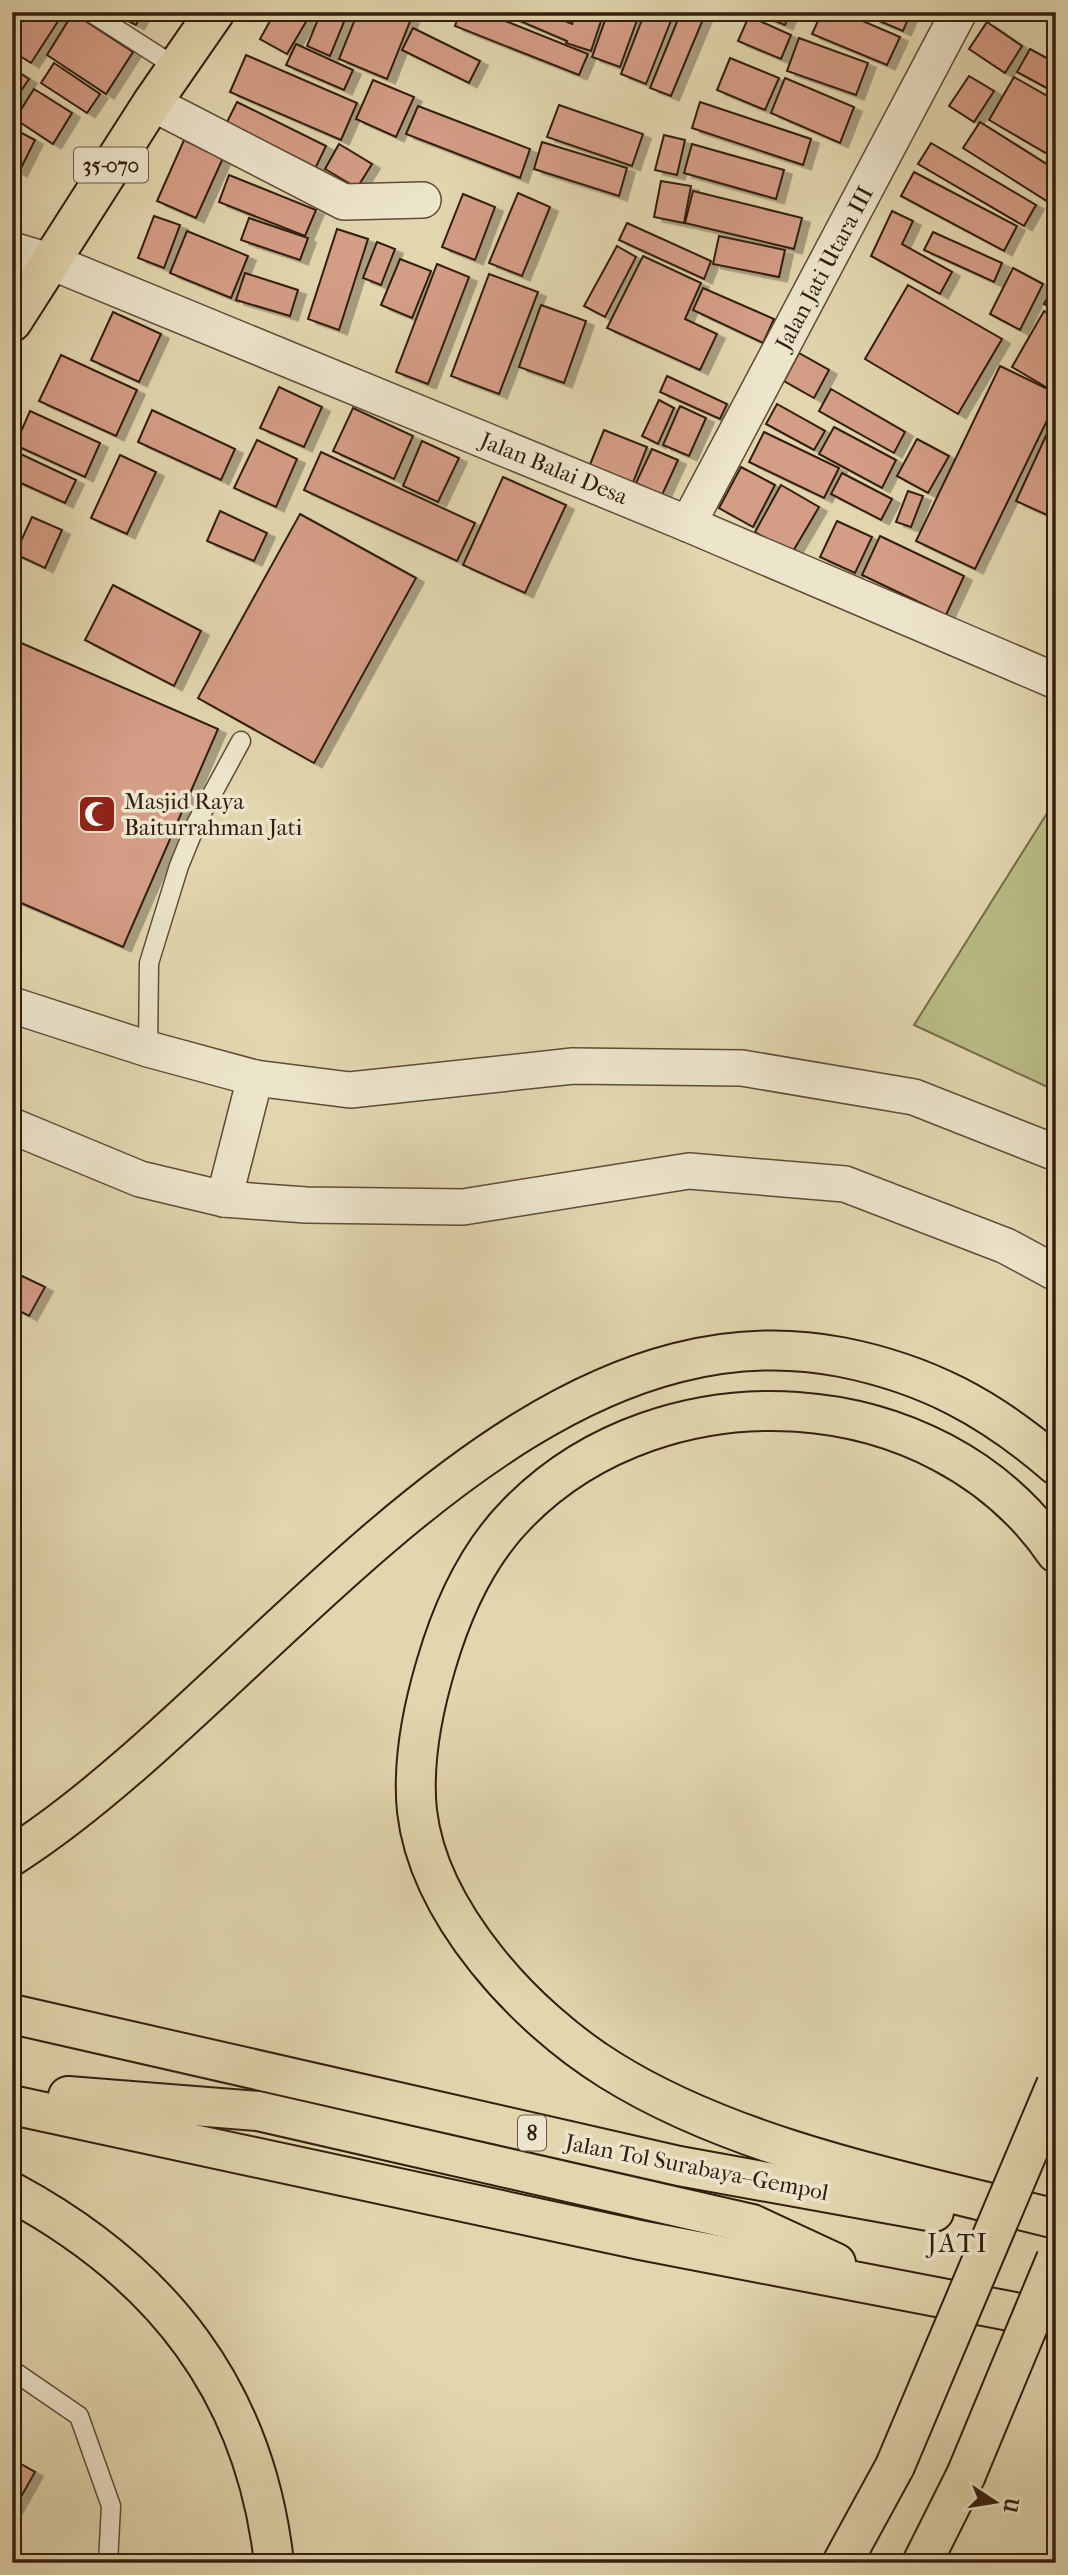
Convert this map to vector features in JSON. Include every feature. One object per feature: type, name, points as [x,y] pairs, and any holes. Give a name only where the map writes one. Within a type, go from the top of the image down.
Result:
[{"type":"main road","name":"35-070","points":[[12,322],[152,103],[215,12]]},
{"type":"main road","points":[[12,1856],[51,1831],[142,1758],[383,1535],[431,1495],[529,1426],[609,1386],[652,1370],[732,1354],[794,1351],[831,1355],[901,1372],[944,1388],[1020,1434],[1056,1465]]},
{"type":"main road","points":[[1056,1553],[1015,1504],[989,1483],[951,1457],[875,1423],[806,1410],[768,1410],[698,1419],[659,1429],[614,1446],[579,1464],[517,1514],[491,1544],[461,1597],[441,1647],[428,1692],[415,1776],[417,1814],[425,1846],[445,1895],[488,1961],[513,1990],[570,2043],[646,2091],[753,2135],[863,2170],[1056,2218]]},
{"type":"main road","name":"Jalan Tol Surabaya–Gempol","points":[[12,2014],[678,2166],[1056,2234]]},
{"type":"main road","points":[[842,2563],[895,2466],[1056,2085]]},
{"type":"main road","points":[[12,2092],[258,2111],[752,2224],[892,2289]]},
{"type":"main road","points":[[12,2105],[640,2240],[1056,2320]]},
{"type":"main road","points":[[12,2192],[51,2213],[105,2251],[141,2283],[191,2340],[234,2410],[249,2449],[263,2492],[274,2563]]},
{"type":"main road","points":[[922,2563],[965,2474],[1056,2259]]},
{"type":"street","name":"Jalan Jati Utara III","points":[[688,524],[959,12]]},
{"type":"street","points":[[152,103],[344,202],[423,200]]},
{"type":"street","name":"Jalan Balai Desa","points":[[12,250],[49,261],[688,524],[1056,681]]},
{"type":"street","points":[[12,1005],[148,1049],[255,1078],[350,1090],[572,1066],[742,1068],[914,1097],[1056,1153]]},
{"type":"street","points":[[224,1199],[255,1078]]},
{"type":"street","points":[[12,1126],[140,1179],[224,1199],[306,1205],[463,1207],[689,1171],[845,1184],[1006,1246],[1056,1273]]},
{"type":"lane","points":[[90,12],[176,67]]},
{"type":"lane","points":[[148,1049],[149,963],[179,866],[197,822],[241,741]]},
{"type":"lane","points":[[12,2370],[79,2416],[111,2506],[108,2563]]},
{"type":"green space","points":[[1056,799],[1056,1091],[914,1025]]},
{"type":"building","points":[[12,12],[64,12],[31,63],[12,51]]},
{"type":"building","points":[[111,12],[143,12],[136,25]]},
{"type":"building","points":[[275,12],[293,12],[307,20],[287,54],[260,39]]},
{"type":"building","points":[[321,12],[348,12],[330,56],[307,46]]},
{"type":"building","points":[[358,12],[393,12],[411,19],[387,79],[339,59]]},
{"type":"building","points":[[460,12],[483,12],[588,54],[579,75],[455,26]]},
{"type":"building","points":[[499,12],[544,12],[572,24],[576,12],[604,12],[591,51],[566,43],[567,41]]},
{"type":"building","points":[[608,12],[640,12],[620,67],[592,57]]},
{"type":"building","points":[[645,12],[658,12],[672,18],[646,84],[621,74]]},
{"type":"building","points":[[681,12],[704,17],[671,96],[650,88]]},
{"type":"building","points":[[753,12],[790,12],[785,25]]},
{"type":"building","points":[[822,12],[842,12],[900,37],[887,65],[812,34]]},
{"type":"building","points":[[874,12],[911,12],[903,31],[872,18]]},
{"type":"building","points":[[73,13],[133,52],[106,94],[47,55]]},
{"type":"building","points":[[749,16],[791,35],[781,59],[738,41]]},
{"type":"building","points":[[987,22],[1022,46],[1005,73],[969,49]]},
{"type":"building","points":[[413,28],[480,61],[469,83],[402,50]]},
{"type":"building","points":[[799,38],[868,63],[856,95],[787,71]]},
{"type":"building","points":[[296,44],[353,70],[344,90],[286,65]]},
{"type":"building","points":[[1030,49],[1056,63],[1056,93],[1017,72]]},
{"type":"building","points":[[246,55],[357,103],[341,140],[230,92]]},
{"type":"building","points":[[730,58],[779,78],[765,110],[717,90]]},
{"type":"building","points":[[54,63],[100,94],[87,113],[41,83]]},
{"type":"building","points":[[12,68],[29,79],[12,104]]},
{"type":"building","points":[[969,76],[994,91],[974,122],[949,106]]},
{"type":"building","points":[[1014,77],[1056,101],[1056,159],[989,120]]},
{"type":"building","points":[[785,78],[854,107],[840,143],[771,113]]},
{"type":"building","points":[[373,80],[414,97],[396,137],[356,119]]},
{"type":"building","points":[[34,89],[72,113],[53,144],[15,119]]},
{"type":"building","points":[[237,102],[326,146],[312,175],[223,130]]},
{"type":"building","points":[[700,102],[811,139],[803,165],[692,128]]},
{"type":"building","points":[[559,105],[643,134],[632,166],[547,137]]},
{"type":"building","points":[[418,106],[530,149],[520,178],[406,134]]},
{"type":"building","points":[[980,122],[1056,170],[1056,200],[1053,205],[963,148]]},
{"type":"building","points":[[12,128],[35,140],[19,172],[12,168]]},
{"type":"building","points":[[664,135],[685,140],[677,175],[655,170]]},
{"type":"building","points":[[184,140],[223,158],[196,218],[157,201]]},
{"type":"building","points":[[542,142],[627,168],[619,196],[534,169]]},
{"type":"building","points":[[931,143],[1036,205],[1024,226],[918,164]]},
{"type":"building","points":[[339,144],[372,164],[357,188],[325,169]]},
{"type":"building","points":[[692,144],[784,170],[776,199],[684,173]]},
{"type":"building","points":[[914,172],[1017,226],[1004,251],[901,196]]},
{"type":"building","points":[[229,175],[316,210],[305,236],[219,202]]},
{"type":"building","points":[[661,181],[691,186],[684,223],[654,217]]},
{"type":"building","points":[[693,191],[802,218],[794,249],[685,223]]},
{"type":"building","points":[[518,193],[550,207],[522,276],[489,263]]},
{"type":"building","points":[[463,194],[495,207],[475,260],[442,247]]},
{"type":"building","points":[[892,211],[913,221],[902,244],[952,272],[940,294],[871,256]]},
{"type":"building","points":[[154,216],[180,225],[164,268],[138,258]]},
{"type":"building","points":[[249,218],[308,238],[300,260],[241,240]]},
{"type":"building","points":[[627,223],[711,261],[704,279],[619,240]]},
{"type":"building","points":[[337,229],[368,239],[339,330],[308,319]]},
{"type":"building","points":[[187,231],[248,256],[231,298],[170,273]]},
{"type":"building","points":[[933,232],[1002,263],[994,282],[924,250]]},
{"type":"building","points":[[719,236],[785,250],[779,277],[713,264]]},
{"type":"building","points":[[377,242],[395,249],[381,285],[363,278]]},
{"type":"building","points":[[617,246],[636,257],[605,317],[584,306]]},
{"type":"building","points":[[643,256],[701,283],[685,319],[717,334],[700,370],[607,328]]},
{"type":"building","points":[[400,259],[431,271],[412,318],[381,305]]},
{"type":"building","points":[[437,264],[469,277],[428,384],[396,372]]},
{"type":"building","points":[[1013,268],[1043,284],[1020,330],[990,314]]},
{"type":"building","points":[[245,273],[298,290],[290,316],[236,300]]},
{"type":"building","points":[[489,274],[538,292],[499,394],[451,376]]},
{"type":"building","points":[[908,285],[1002,339],[958,414],[865,359]]},
{"type":"building","points":[[1056,285],[1056,311],[1044,304]]},
{"type":"building","points":[[703,288],[774,319],[763,343],[693,310]]},
{"type":"building","points":[[541,305],[586,321],[564,383],[519,367]]},
{"type":"building","points":[[1044,311],[1056,318],[1056,382],[1051,390],[1012,367]]},
{"type":"building","points":[[113,312],[161,334],[139,382],[91,360]]},
{"type":"building","points":[[799,353],[829,370],[814,398],[784,381]]},
{"type":"building","points":[[61,355],[137,390],[116,436],[39,401]]},
{"type":"building","points":[[1000,366],[1056,393],[1056,402],[975,569],[916,541]]},
{"type":"building","points":[[667,376],[727,404],[720,419],[660,392]]},
{"type":"building","points":[[279,387],[322,407],[304,447],[260,428]]},
{"type":"building","points":[[831,389],[905,432],[894,453],[819,411]]},
{"type":"building","points":[[659,400],[674,408],[658,444],[642,436]]},
{"type":"building","points":[[777,404],[825,431],[814,450],[766,424]]},
{"type":"building","points":[[680,406],[706,418],[689,456],[663,445]]},
{"type":"building","points":[[353,408],[413,436],[394,479],[333,451]]},
{"type":"building","points":[[152,410],[235,449],[221,480],[138,442]]},
{"type":"building","points":[[30,411],[100,443],[85,477],[15,445]]},
{"type":"building","points":[[1056,414],[1056,519],[1016,501]]},
{"type":"building","points":[[834,427],[896,460],[882,488],[819,454]]},
{"type":"building","points":[[604,430],[647,447],[632,485],[589,467]]},
{"type":"building","points":[[764,432],[839,468],[824,498],[749,462]]},
{"type":"building","points":[[917,439],[949,456],[928,493],[897,476]]},
{"type":"building","points":[[257,440],[297,459],[276,507],[234,488]]},
{"type":"building","points":[[422,441],[459,458],[438,502],[403,486]]},
{"type":"building","points":[[652,449],[678,460],[662,495],[636,483]]},
{"type":"building","points":[[12,450],[76,480],[65,503],[12,479]]},
{"type":"building","points":[[321,452],[475,523],[457,561],[304,490]]},
{"type":"building","points":[[120,455],[156,472],[127,534],[91,518]]},
{"type":"building","points":[[741,467],[775,485],[753,527],[719,508]]},
{"type":"building","points":[[842,473],[892,499],[881,520],[831,494]]},
{"type":"building","points":[[503,477],[566,505],[525,593],[463,565]]},
{"type":"building","points":[[781,485],[819,507],[792,553],[755,532]]},
{"type":"building","points":[[908,491],[923,496],[911,527],[896,522]]},
{"type":"building","points":[[220,511],[267,533],[254,561],[207,541]]},
{"type":"building","points":[[300,514],[416,578],[314,763],[198,698]]},
{"type":"building","points":[[32,517],[62,530],[45,568],[15,554]]},
{"type":"building","points":[[837,521],[872,537],[855,573],[820,557]]},
{"type":"building","points":[[880,536],[964,576],[946,615],[862,575]]},
{"type":"building","points":[[113,585],[201,631],[174,686],[85,640]]},
{"type":"building","name":"Masjid Raya Baiturrahman Jati","points":[[19,642],[218,729],[123,947],[12,899],[12,657]]},
{"type":"building","points":[[22,1276],[45,1287],[29,1316],[12,1307],[12,1295]]},
{"type":"building","points":[[12,2459],[35,2472],[12,2513]]},
{"type":"place","name":"Masjid Raya Baiturrahman Jati","points":[[97,814]]},
{"type":"district","name":"JATI","points":[[958,2243]]}]
